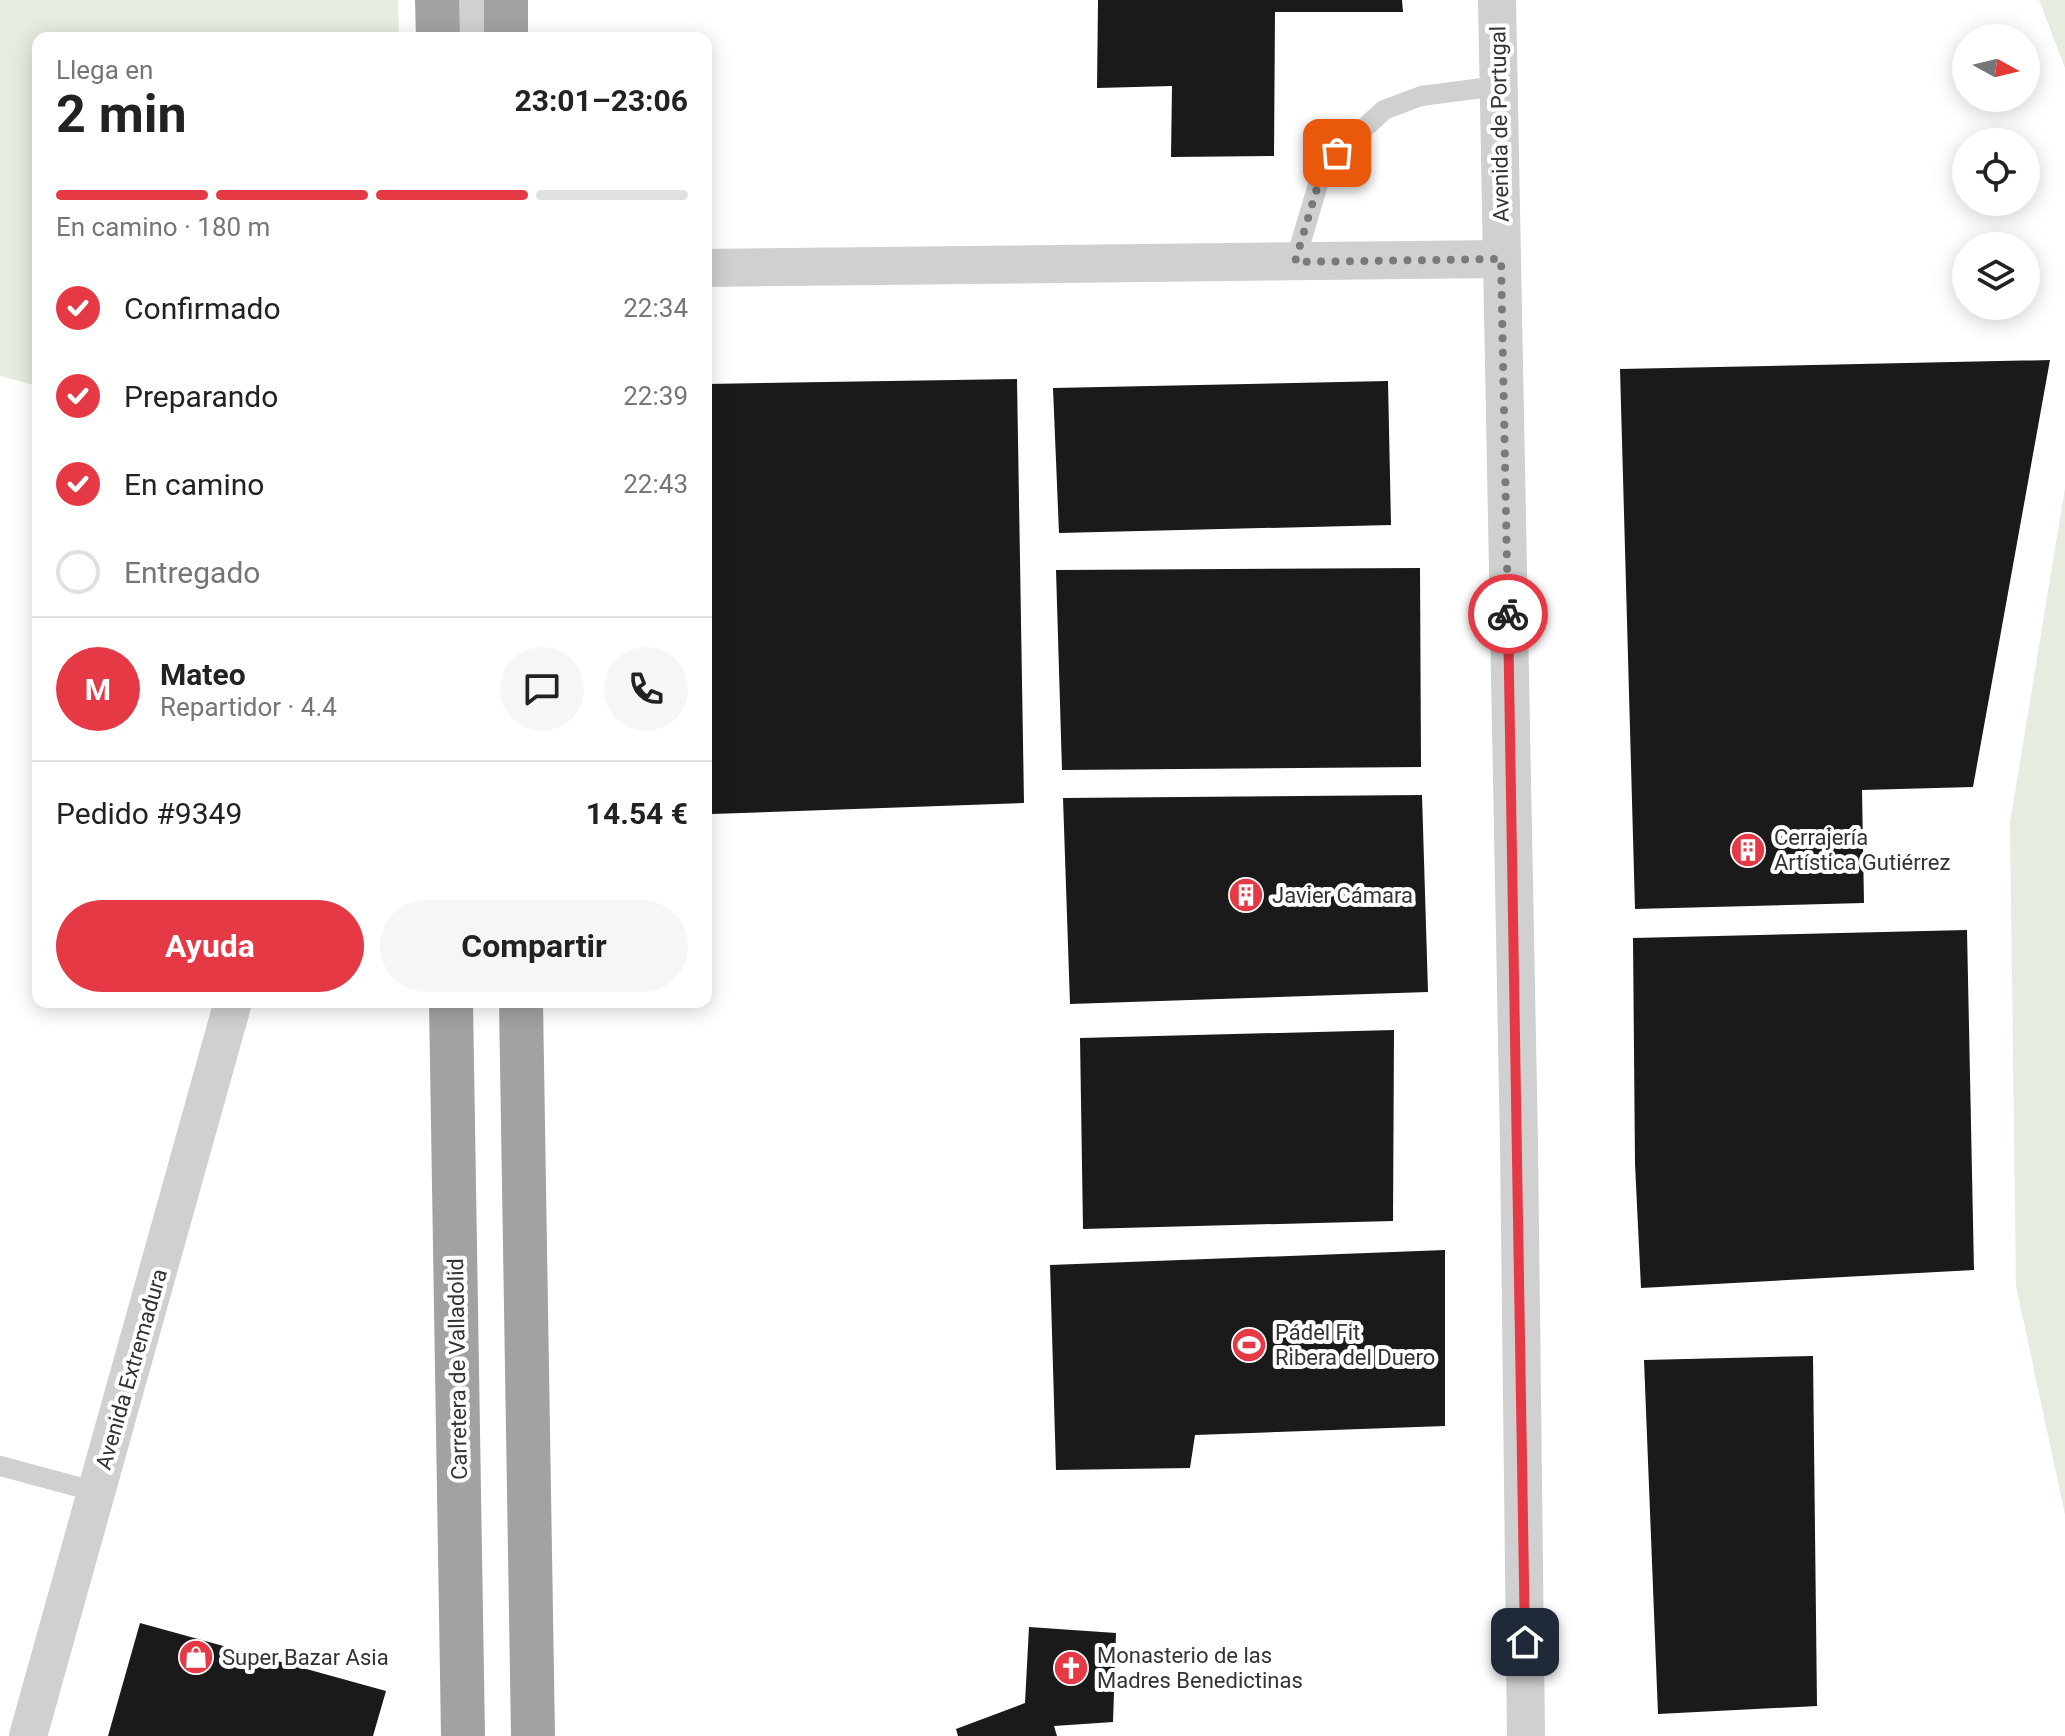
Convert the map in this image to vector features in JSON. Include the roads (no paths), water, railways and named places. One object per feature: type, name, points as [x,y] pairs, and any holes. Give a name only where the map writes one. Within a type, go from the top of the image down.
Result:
[{"type":"highway","points":[[437,0],[438,32]]},
{"type":"highway","points":[[506,0],[506,32]]},
{"type":"highway","name":"Carretera de Valladolid","points":[[451,1008],[463,1736]]},
{"type":"highway","points":[[521,1008],[533,1736]]},
{"type":"street","points":[[467,0],[468,32]]},
{"type":"street","name":"Avenida de Portugal","points":[[1497,0],[1519,1143],[1526,1736]]},
{"type":"street","points":[[712,268],[1501,259]]},
{"type":"street","name":"Avenida Extremadura","points":[[28,1736],[231,1008]]},
{"type":"lane","points":[[1295,262],[1320,178],[1337,153],[1384,110],[1421,96],[1498,86]]},
{"type":"lane","points":[[0,1466],[97,1492]]},
{"type":"place","name":"Cerrajería Artística Gutiérrez","points":[[1748,850]]},
{"type":"place","name":"Javier Cámara","points":[[1246,895]]},
{"type":"place","name":"Pádel Fit Ribera del Duero","points":[[1249,1345]]},
{"type":"place","name":"Super Bazar Asia","points":[[196,1657]]},
{"type":"place","name":"Monasterio de las Madres Benedictinas","points":[[1071,1668]]}]
